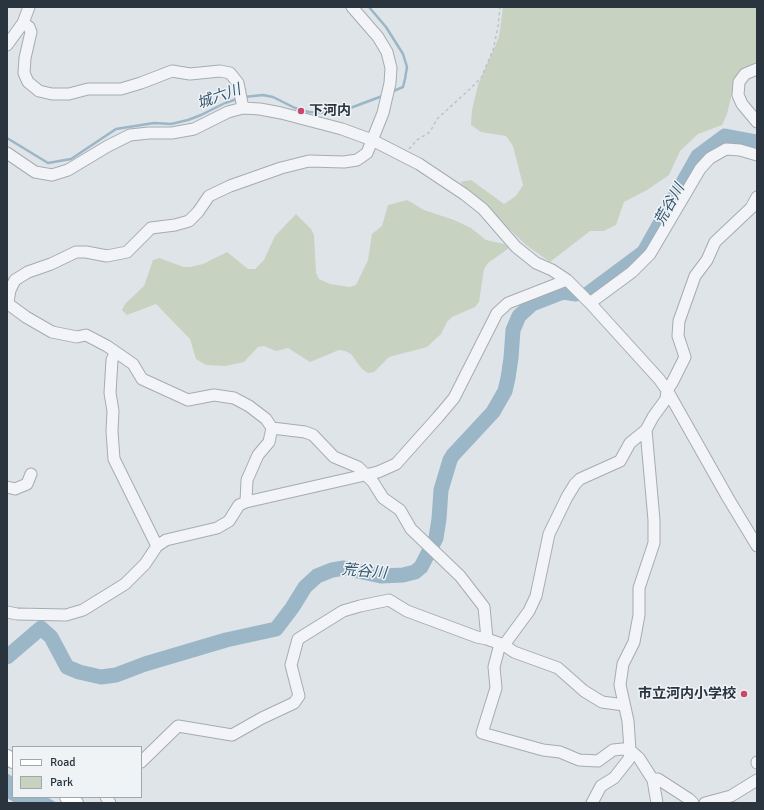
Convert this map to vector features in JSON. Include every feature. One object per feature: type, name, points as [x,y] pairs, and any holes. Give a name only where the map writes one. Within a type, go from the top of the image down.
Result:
[{"type":"street","points":[[7,45],[23,23],[29,7]]},
{"type":"street","points":[[246,502],[247,480],[258,455],[269,442],[272,428],[266,419],[249,406],[234,398],[214,395],[188,400],[142,379],[133,364],[115,353],[107,346],[86,335],[77,336],[52,332],[26,317],[8,303],[10,290],[15,280],[28,272],[51,264],[76,252],[86,252],[108,256],[127,252],[151,228],[175,225],[189,221],[198,212],[209,196],[230,186],[281,168],[309,161],[344,162],[357,160],[366,153],[383,113],[390,83],[391,68],[387,52],[378,37],[352,7]]},
{"type":"street","points":[[23,23],[31,32],[25,58],[24,73],[28,82],[39,91],[52,94],[69,94],[88,89],[121,89],[172,72],[190,74],[220,70],[230,73],[238,83],[243,107]]},
{"type":"street","points":[[757,69],[745,74],[739,82],[738,95],[742,104],[757,122]]},
{"type":"street","points":[[7,153],[35,172],[52,175],[68,170],[108,146],[130,135],[172,133],[194,129],[228,112],[243,107],[281,113],[342,128],[372,140],[419,164],[464,194],[483,209],[516,247],[536,263],[552,270],[567,280],[659,379],[667,390],[757,546]]},
{"type":"street","points":[[590,303],[632,272],[650,254],[700,169],[710,158],[726,149],[740,150],[757,155]]},
{"type":"street","points":[[657,803],[653,780],[640,758],[630,750],[613,750],[598,761],[579,760],[560,752],[543,750],[482,733],[496,688],[494,667],[502,645],[529,611],[536,596],[549,534],[567,497],[580,479],[620,461],[630,443],[646,430],[666,399],[667,390],[685,357],[678,336],[678,321],[696,276],[715,242],[751,208],[757,197]]},
{"type":"street","points":[[7,612],[17,614],[66,615],[83,610],[125,584],[144,564],[157,546],[166,540],[217,528],[229,521],[239,505],[246,502],[378,472],[396,464],[454,398],[497,313],[508,303],[567,280]]},
{"type":"street","points":[[115,353],[112,360],[110,393],[113,411],[112,431],[114,459],[157,546]]},
{"type":"street","points":[[272,428],[305,432],[314,435],[334,457],[358,467],[373,482],[383,498],[400,510],[411,529],[460,576],[484,606],[487,639]]},
{"type":"street","points":[[592,803],[601,786],[614,778],[628,759],[630,750],[628,721],[620,685],[623,664],[634,642],[639,615],[639,588],[654,543],[654,520],[646,430]]},
{"type":"street","points":[[7,487],[15,489],[27,484],[31,474]]},
{"type":"street","points":[[142,761],[178,726],[232,735],[262,718],[294,703],[299,696],[291,665],[298,639],[343,612],[360,606],[389,600],[407,610],[477,637],[487,639],[514,652],[558,668],[584,691],[602,702],[624,705]]},
{"type":"street","points":[[653,780],[658,780],[693,803]]},
{"type":"street","points":[[705,803],[731,796],[757,780]]},
{"type":"path","points":[[404,157],[417,140],[430,132],[438,119],[481,78],[493,50],[498,28],[500,7]]},
{"type":"green space","points":[[503,7],[757,7],[757,63],[753,64],[736,77],[727,114],[722,125],[698,134],[680,151],[669,175],[647,190],[624,202],[616,225],[604,231],[590,231],[550,262],[526,245],[460,182],[471,180],[504,204],[516,196],[523,185],[513,146],[506,136],[481,132],[471,125],[472,110],[478,85],[499,37]]},
{"type":"green space","points":[[407,200],[424,210],[454,220],[471,228],[486,240],[504,244],[509,248],[488,263],[484,269],[479,302],[475,307],[452,317],[447,322],[441,334],[427,347],[389,357],[374,372],[368,373],[362,369],[351,354],[345,351],[339,350],[310,362],[288,348],[276,351],[264,346],[258,347],[244,362],[225,366],[206,365],[196,359],[190,339],[156,304],[127,315],[122,310],[125,304],[144,286],[153,260],[159,258],[184,267],[190,267],[203,264],[227,252],[248,269],[255,269],[264,260],[275,236],[296,214],[311,229],[314,235],[316,273],[319,279],[330,284],[350,287],[356,285],[368,260],[372,234],[382,226],[388,205]]},
{"type":"water","points":[[7,773],[12,776],[12,798],[49,798],[57,803],[15,803],[7,798]]},
{"type":"waterway","name":"城六川","points":[[369,7],[386,27],[403,54],[407,67],[403,87],[391,92]]},
{"type":"waterway","name":"城六川","points":[[244,97],[263,95],[273,97],[295,108],[309,112],[326,113],[345,110],[385,95]]},
{"type":"waterway","name":"城六川","points":[[7,138],[48,163],[71,159],[116,129],[154,123],[171,124],[188,120],[237,99]]},
{"type":"waterway","name":"荒谷川","points":[[589,293],[644,252],[698,156],[725,136],[757,142]]},
{"type":"waterway","name":"荒谷川","points":[[7,657],[41,628],[51,637],[67,667],[79,672],[101,677],[116,675],[145,664],[226,640],[276,629],[292,608],[305,587],[317,576],[332,570],[344,568],[381,576],[403,575],[415,572],[421,567],[436,538],[441,490],[450,460],[493,412],[505,391],[511,358],[513,330],[519,316],[532,304],[563,292],[576,294]]},
{"type":"place","name":"下河内","points":[[301,111]]},
{"type":"place","name":"市立河内小学校","points":[[744,694]]}]
